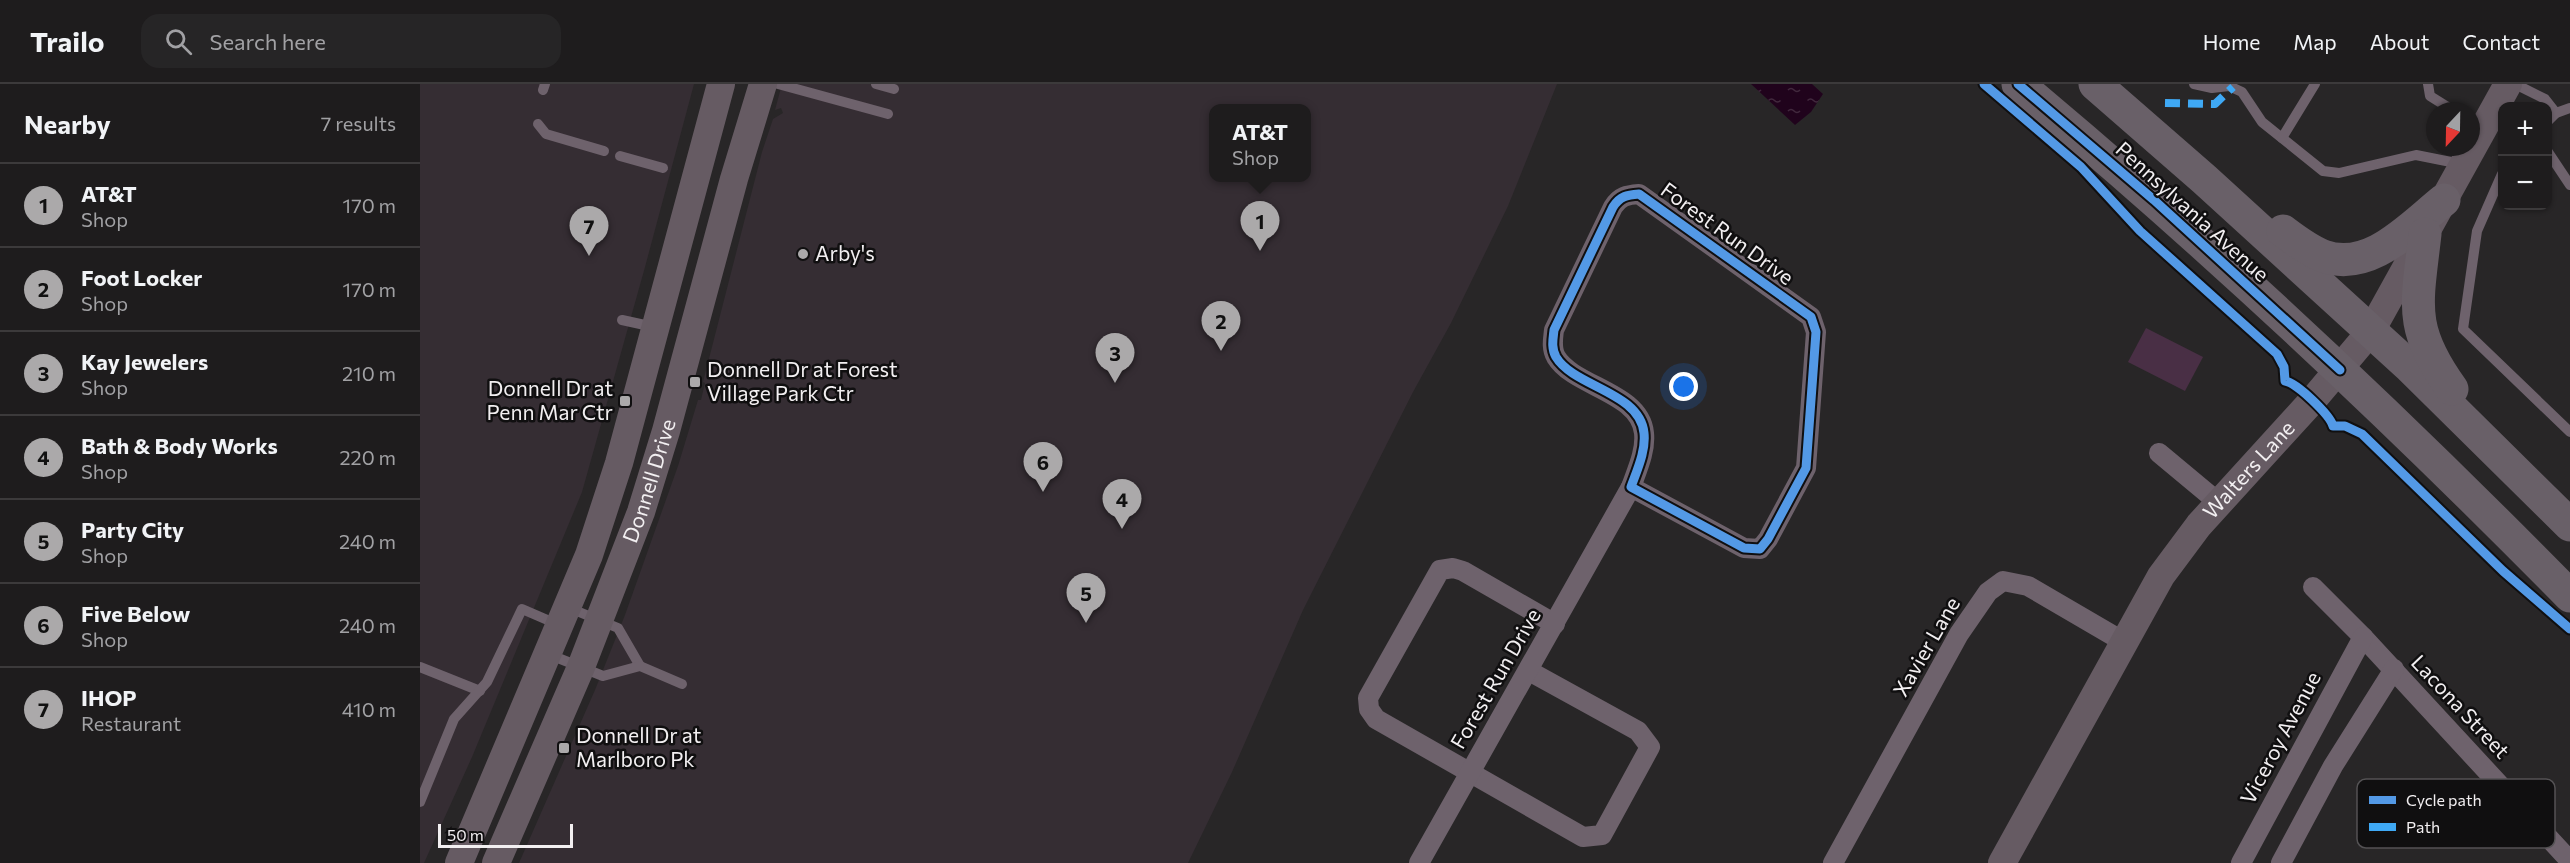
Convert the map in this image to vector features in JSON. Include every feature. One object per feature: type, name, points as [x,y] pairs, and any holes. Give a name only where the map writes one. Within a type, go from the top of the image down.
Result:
[{"type":"highway","name":"Pennsylvania Avenue","points":[[2018,84],[2163,208],[2340,370],[2570,596]]},
{"type":"highway","name":"Pennsylvania Avenue","points":[[2095,84],[2204,179],[2449,404],[2570,525]]},
{"type":"highway","points":[[2204,179],[2310,249],[2322,255],[2346,260],[2359,259],[2380,250],[2444,200]]},
{"type":"highway","points":[[2425,234],[2418,306],[2424,343],[2436,367],[2500,456]]},
{"type":"street","name":"Donnell Drive","points":[[459,863],[589,555],[620,463],[720,84]]},
{"type":"street","name":"Donnell Drive","points":[[496,863],[580,667],[641,512],[666,431],[734,179],[763,84]]},
{"type":"street","name":"Walters Lane","points":[[2480,121],[2508,84]]},
{"type":"street","name":"Walters Lane","points":[[2002,863],[2161,576],[2199,525],[2340,370],[2371,332],[2467,156]]},
{"type":"street","name":"Forest Run Drive","points":[[1419,863],[1631,487],[1643,447],[1644,432],[1637,416],[1620,399],[1566,368],[1557,357],[1553,347],[1554,330],[1618,199],[1639,194],[1811,317],[1816,332],[1806,468],[1773,531],[1760,549],[1744,548],[1631,487]]},
{"type":"street","points":[[2159,453],[2219,503]]},
{"type":"street","points":[[1529,671],[1638,731],[1650,747],[1602,835],[1583,837],[1376,718],[1369,709],[1368,698],[1440,570],[1452,568],[1463,571],[1555,624]]},
{"type":"street","name":"Xavier Lane","points":[[1833,863],[1959,634],[1988,592],[2003,581],[2028,586],[2124,642]]},
{"type":"street","name":"Lacona Street","points":[[2313,587],[2394,669],[2495,779]]},
{"type":"street","name":"Viceroy Avenue","points":[[2241,863],[2363,637]]},
{"type":"street","points":[[2281,863],[2333,766],[2394,669]]},
{"type":"street","name":"Lacona Street","points":[[2555,845],[2570,861]]},
{"type":"lane","points":[[778,84],[888,114]]},
{"type":"lane","points":[[876,84],[894,89]]},
{"type":"lane","points":[[2194,84],[2212,88],[2229,86],[2245,88],[2262,122],[2323,171],[2340,173],[2416,155],[2464,164]]},
{"type":"lane","points":[[2282,138],[2315,84]]},
{"type":"lane","points":[[2428,84],[2430,96],[2440,102]]},
{"type":"lane","points":[[2515,84],[2545,99],[2546,102]]},
{"type":"lane","points":[[2552,117],[2570,108]]},
{"type":"lane","points":[[538,124],[546,134],[604,151]]},
{"type":"lane","points":[[620,156],[663,168]]},
{"type":"lane","points":[[2550,156],[2570,185]]},
{"type":"lane","points":[[2498,183],[2477,231],[2463,329],[2570,432]]},
{"type":"lane","points":[[622,320],[655,327]]},
{"type":"lane","points":[[420,802],[454,719],[480,691],[497,663],[522,609],[599,621],[618,628],[640,666],[682,684]]},
{"type":"lane","points":[[548,654],[603,676],[640,666]]},
{"type":"lane","points":[[420,667],[480,691]]},
{"type":"shaded area","points":[[420,84],[694,84],[582,492],[472,757],[424,863],[420,863]]},
{"type":"shaded area","points":[[782,84],[1557,84],[1508,206],[1451,323],[1413,392],[1303,610],[1232,772],[1188,863],[519,863],[595,690],[625,615],[678,466],[698,400],[701,400],[705,383],[703,382],[762,152],[773,119],[783,113],[781,108],[775,110]]},
{"type":"shaded area","points":[[2146,328],[2203,357],[2185,391],[2128,362]]},
{"type":"water","points":[[1751,84],[1812,84],[1823,94],[1811,112],[1795,125]]},
{"type":"marked path","points":[[2165,103],[2215,104],[2233,87]]},
{"type":"cycle path","points":[[1984,84],[2081,167],[2140,231],[2277,354],[2284,367],[2285,381],[2297,387],[2312,400],[2333,426],[2345,426],[2362,434],[2503,571],[2570,629]]},
{"type":"cycle path","points":[[2018,84],[2154,200],[2340,370]]},
{"type":"cycle path","points":[[1639,194],[1811,317],[1816,332],[1806,468],[1768,539],[1760,549],[1744,548],[1631,487],[1644,447],[1644,433],[1640,419],[1619,399],[1565,367],[1554,354],[1554,330],[1613,207],[1618,200],[1639,194]]},
{"type":"place","name":"AT&T","points":[[1260,251]]},
{"type":"place","name":"Arby's","points":[[803,254]]},
{"type":"place","name":"IHOP","points":[[589,256]]},
{"type":"place","name":"Foot Locker","points":[[1221,351]]},
{"type":"place","name":"Donnell Dr at Forest Village Park Ctr","points":[[695,382]]},
{"type":"place","name":"Kay Jewelers","points":[[1115,383]]},
{"type":"place","name":"Donnell Dr at Penn Mar Ctr","points":[[625,401]]},
{"type":"place","name":"Five Below","points":[[1043,492]]},
{"type":"place","name":"Bath & Body Works","points":[[1122,529]]},
{"type":"place","name":"Party City","points":[[1086,623]]},
{"type":"place","name":"Donnell Dr at Marlboro Pk","points":[[564,748]]}]
